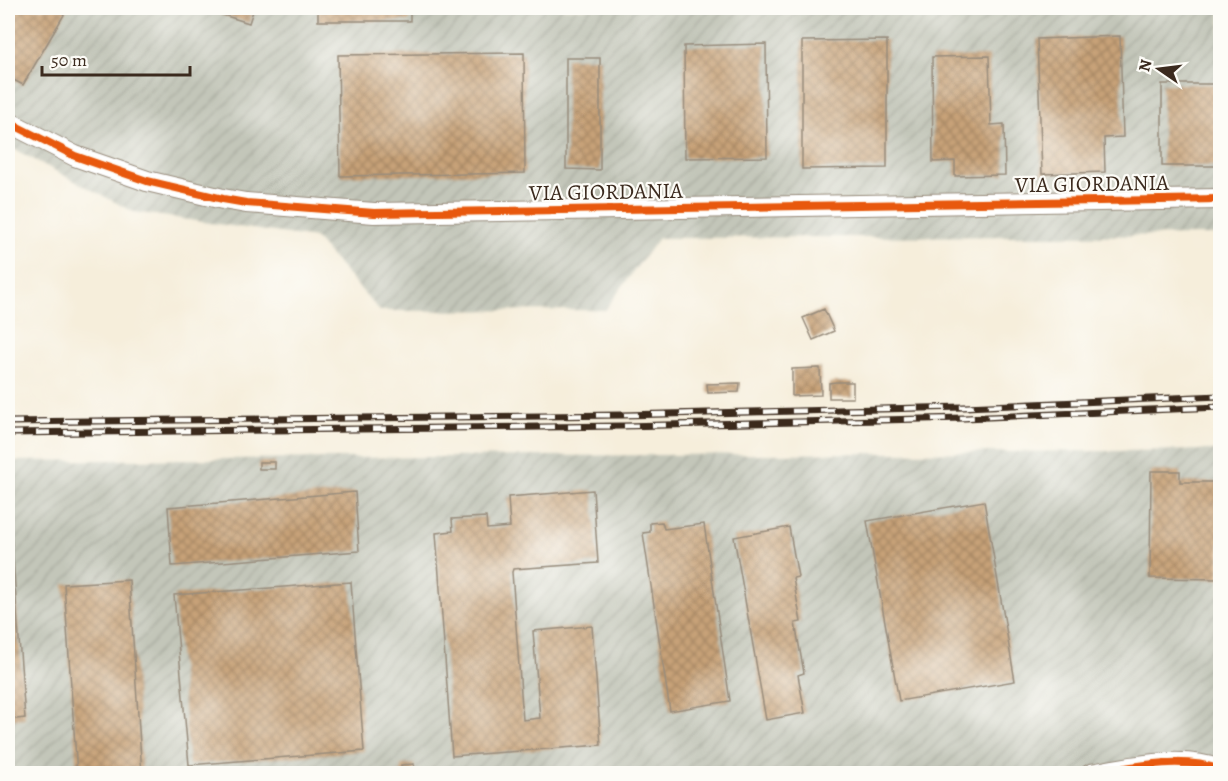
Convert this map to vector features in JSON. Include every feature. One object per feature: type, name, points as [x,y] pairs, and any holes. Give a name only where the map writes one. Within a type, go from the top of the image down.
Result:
[{"type":"street","name":"VIA GIORDANIA","points":[[8,122],[75,156],[147,181],[246,203],[374,213],[1221,199]]},
{"type":"street","points":[[1091,774],[1157,764],[1221,761]]},
{"type":"street","points":[[1194,764],[1221,770]]},
{"type":"shaded area","points":[[8,8],[1220,8],[1220,235],[658,238],[605,310],[380,311],[315,238],[134,212],[8,146]]},
{"type":"shaded area","points":[[1220,450],[1220,773],[8,773],[8,461]]},
{"type":"building","points":[[8,8],[68,8],[23,85],[8,77]]},
{"type":"building","points":[[200,8],[254,8],[249,23]]},
{"type":"building","points":[[318,8],[410,8],[410,21],[318,21]]},
{"type":"building","points":[[1120,36],[1123,137],[1104,138],[1105,172],[1042,174],[1037,39]]},
{"type":"building","points":[[887,40],[887,168],[802,169],[802,41]]},
{"type":"building","points":[[766,44],[767,157],[685,158],[684,46]]},
{"type":"building","points":[[524,53],[525,173],[340,176],[338,55]]},
{"type":"building","points":[[989,56],[991,125],[1004,124],[1005,175],[955,176],[955,161],[933,162],[932,57]]},
{"type":"building","points":[[566,58],[600,58],[600,170],[566,169]]},
{"type":"building","points":[[1162,84],[1220,84],[1220,166],[1162,166]]},
{"type":"building","points":[[824,309],[834,331],[813,340],[803,318]]},
{"type":"building","points":[[820,368],[821,395],[792,396],[792,369]]},
{"type":"building","points":[[853,382],[853,398],[829,398],[829,383]]},
{"type":"building","points":[[740,383],[739,392],[708,393],[707,384]]},
{"type":"building","points":[[259,462],[275,462],[275,469],[259,469]]},
{"type":"building","points":[[1151,471],[1180,471],[1180,482],[1220,482],[1220,579],[1150,578]]},
{"type":"building","points":[[593,490],[598,563],[513,569],[512,572],[523,720],[540,718],[533,631],[592,626],[601,745],[452,756],[436,533],[453,531],[452,519],[486,517],[487,529],[510,527],[508,497]]},
{"type":"building","points":[[355,492],[359,551],[172,566],[168,507]]},
{"type":"building","points":[[984,501],[1015,681],[899,701],[867,521]]},
{"type":"building","points":[[8,507],[25,718],[8,720]]},
{"type":"building","points":[[662,522],[664,529],[704,524],[730,701],[670,711],[643,533],[650,532],[650,523]]},
{"type":"building","points":[[789,527],[798,577],[793,578],[801,622],[795,623],[804,673],[798,675],[805,713],[766,720],[734,537]]},
{"type":"building","points":[[129,580],[142,774],[77,774],[64,584]]},
{"type":"building","points":[[351,582],[364,751],[189,765],[174,595]]},
{"type":"building","points":[[414,764],[415,774],[401,774],[401,765]]},
{"type":"railway","points":[[8,422],[623,415],[964,407],[1220,396]]},
{"type":"railway","points":[[8,433],[623,426],[964,418],[1220,407]]},
{"type":"cycle path","points":[[8,122],[75,156],[147,181],[246,203],[374,213],[1220,199]]},
{"type":"cycle path","points":[[1091,774],[1173,763],[1189,763],[1220,770]]}]
